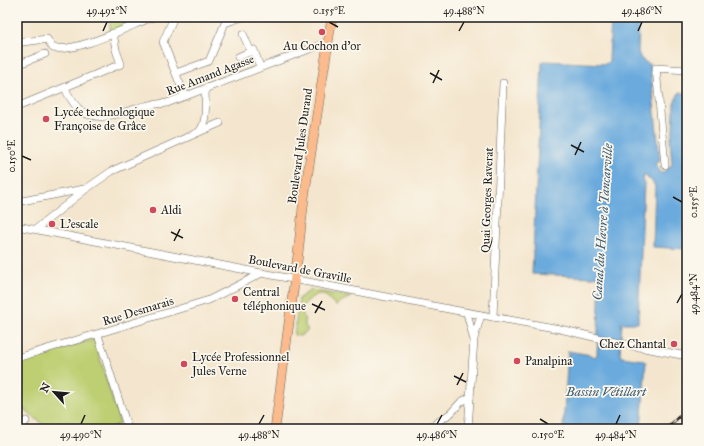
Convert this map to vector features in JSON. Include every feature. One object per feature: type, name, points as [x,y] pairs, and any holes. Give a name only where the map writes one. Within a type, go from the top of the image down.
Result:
[{"type":"main road","name":"Boulevard Jules Durand","points":[[274,429],[295,279],[304,198],[332,17]]},
{"type":"street","points":[[17,44],[47,39],[53,48],[72,48],[153,17]]},
{"type":"street","points":[[174,17],[164,42],[186,96]]},
{"type":"street","points":[[176,73],[209,61],[225,24],[239,17]]},
{"type":"street","points":[[17,107],[121,64],[116,50],[113,33]]},
{"type":"street","points":[[243,34],[250,52]]},
{"type":"street","name":"Rue Amand Agasse","points":[[65,88],[79,109],[85,113],[99,116],[115,115],[147,105],[167,103],[328,42]]},
{"type":"street","points":[[238,57],[254,50],[260,67]]},
{"type":"street","points":[[17,65],[45,54]]},
{"type":"street","points":[[664,165],[656,68],[687,70]]},
{"type":"street","name":"Quai Georges Raverat","points":[[493,317],[503,83]]},
{"type":"street","points":[[199,132],[204,125],[205,88]]},
{"type":"street","points":[[36,229],[86,189],[112,171],[220,123]]},
{"type":"street","points":[[17,202],[86,189]]},
{"type":"street","name":"Boulevard de Graville","points":[[17,226],[493,317],[687,356]]},
{"type":"street","name":"Rue Desmarais","points":[[17,358],[98,335],[209,300],[262,273]]},
{"type":"street","points":[[467,313],[474,339]]},
{"type":"street","points":[[468,429],[474,339],[481,315]]},
{"type":"street","points":[[98,335],[128,429]]},
{"type":"street","points":[[428,429],[450,413],[461,402],[470,397]]},
{"type":"street","points":[[450,413],[470,406]]},
{"type":"street","points":[[20,429],[26,421]]},
{"type":"green space","points":[[109,17],[161,17],[111,37]]},
{"type":"green space","points":[[311,290],[351,297],[340,302],[336,306],[326,296],[318,294],[312,297],[302,306],[305,326],[308,330],[300,336],[294,335],[299,298]]},
{"type":"green space","points":[[94,339],[120,424],[105,429],[49,429],[17,404],[17,363]]},
{"type":"water","points":[[611,17],[639,17],[638,52],[641,59],[650,65],[660,161],[655,164],[660,173],[672,165],[670,140],[673,130],[674,103],[679,93],[687,93],[687,249],[653,247],[655,186],[647,176],[644,175],[638,323],[622,323],[620,354],[621,357],[644,360],[646,362],[641,429],[563,429],[568,351],[591,355],[594,357],[597,355],[600,280],[597,276],[532,274],[542,63],[543,61],[606,64],[609,61]]},
{"type":"railway","points":[[666,429],[687,409]]},
{"type":"place","name":"Au Cochon d'or","points":[[322,32]]},
{"type":"place","name":"Lycée technologique Françoise de Grâce","points":[[46,119]]},
{"type":"place","name":"Aldi","points":[[153,210]]},
{"type":"place","name":"L'escale","points":[[52,224]]},
{"type":"place","name":"Central téléphonique","points":[[235,299]]},
{"type":"place","name":"Chez Chantal","points":[[674,344]]},
{"type":"place","name":"Panalpina","points":[[517,361]]},
{"type":"place","name":"Lycée Professionnel Jules Verne","points":[[184,364]]},
{"type":"water label","name":"Canal du Havre à Tancarville","points":[[603,222]]},
{"type":"water label","name":"Bassin Vétillart","points":[[606,392]]}]
